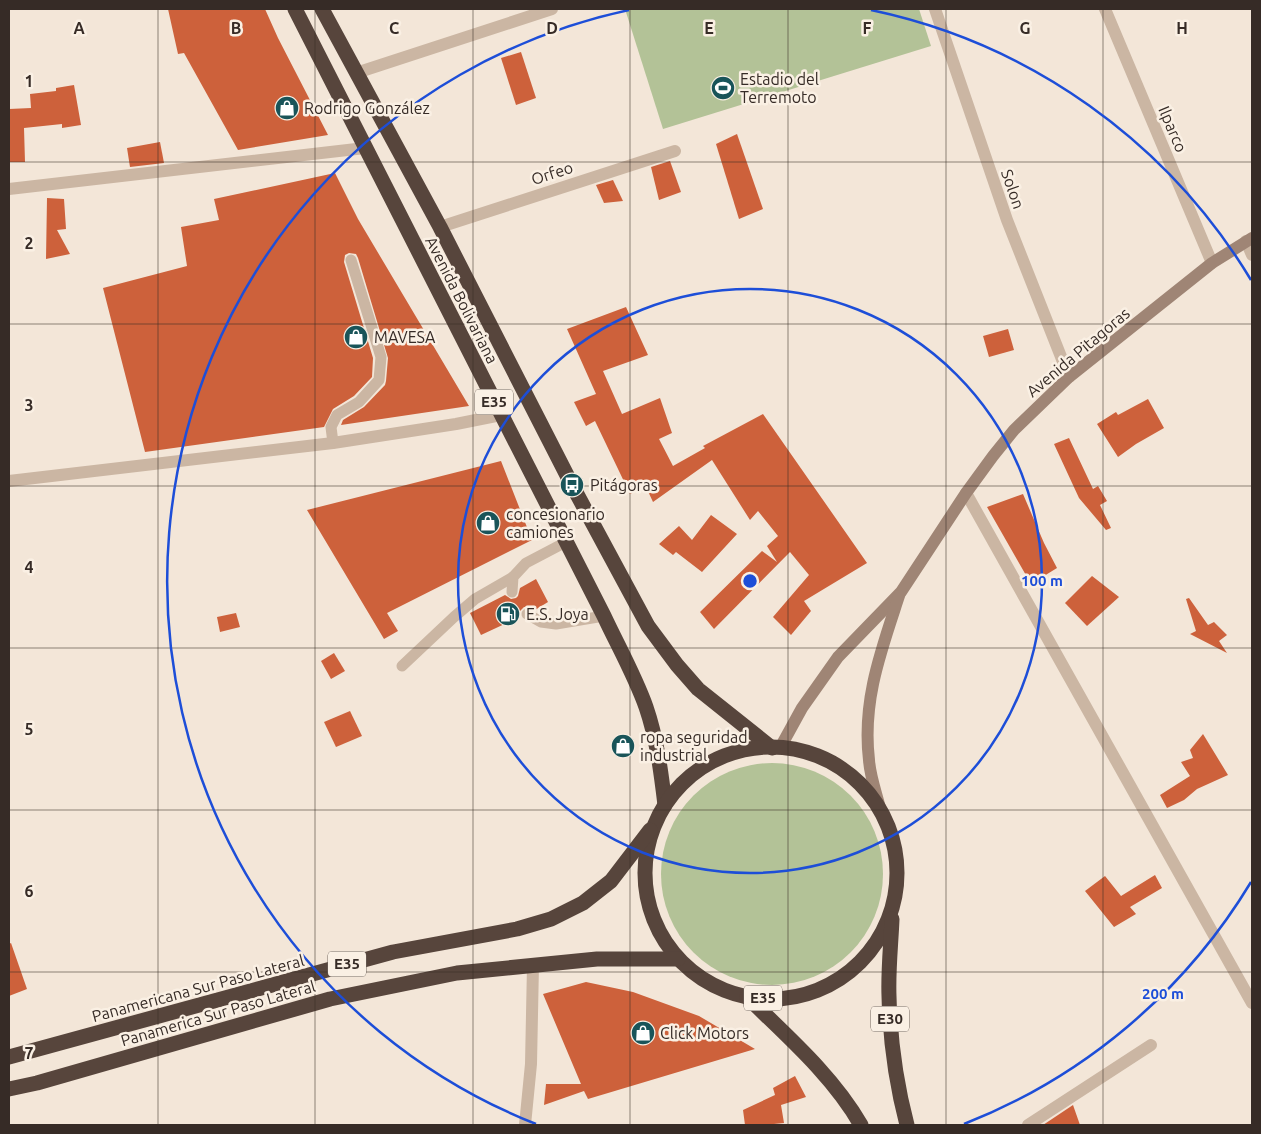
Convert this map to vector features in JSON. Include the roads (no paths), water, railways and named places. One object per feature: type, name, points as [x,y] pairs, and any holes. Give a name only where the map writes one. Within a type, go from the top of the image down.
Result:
[{"type":"highway","name":"Avenida Bolivariana","points":[[295,9],[604,616],[645,705],[658,754],[665,805]]},
{"type":"highway","name":"Avenida Bolivariana","points":[[322,9],[440,227],[572,485],[648,626],[676,665],[698,689],[776,748]]},
{"type":"highway","name":"E35","points":[[776,748],[810,753],[837,766],[861,784],[880,808],[891,833],[897,858],[898,885],[892,912],[876,944],[851,972],[820,990],[784,999],[747,997],[721,989],[698,976],[678,958],[658,929],[647,895],[645,859],[654,825],[665,805],[688,778],[716,760],[747,750],[776,748]]},
{"type":"highway","name":"Panamericana Sur Paso Lateral","points":[[9,1057],[393,952],[517,929],[551,919],[583,903],[610,881],[654,825]]},
{"type":"highway","name":"E30","points":[[892,912],[889,1002],[898,1091],[907,1125]]},
{"type":"highway","name":"Panamerica Sur Paso Lateral","points":[[9,1089],[37,1083],[330,999],[457,973],[597,959],[678,958]]},
{"type":"highway","points":[[747,997],[828,1079],[861,1125]]},
{"type":"main road","name":"Avenida Pitagoras","points":[[776,748],[838,657],[901,592],[966,493],[1014,430],[1069,376],[1212,263],[1249,239]]},
{"type":"main road","name":"Avenida Pitagoras","points":[[880,808],[869,760],[869,702],[876,669],[901,592]]},
{"type":"street","points":[[356,73],[552,9]]},
{"type":"street","name":"Solon","points":[[935,9],[1007,220],[1069,376]]},
{"type":"street","name":"Ilparco","points":[[1105,9],[1212,263]]},
{"type":"street","points":[[9,189],[365,148]]},
{"type":"street","name":"Orfeo","points":[[440,227],[675,151]]},
{"type":"street","points":[[1249,239],[1252,255]]},
{"type":"street","points":[[9,481],[333,443],[501,415]]},
{"type":"street","points":[[966,493],[1252,1003]]},
{"type":"street","points":[[525,1125],[531,1064],[532,965]]},
{"type":"street","points":[[1028,1125],[1151,1045]]},
{"type":"lane","points":[[333,443],[331,427],[337,415],[359,402],[379,380],[381,357],[351,260]]},
{"type":"lane","points":[[402,666],[475,599],[513,577],[526,562],[566,542]]},
{"type":"lane","points":[[512,592],[513,577]]},
{"type":"lane","points":[[527,614],[541,622],[556,624],[604,616]]},
{"type":"place","name":"Estadio del Terremoto","points":[[723,88]]},
{"type":"place","name":"Rodrigo González","points":[[287,108]]},
{"type":"place","name":"MAVESA","points":[[356,337]]},
{"type":"place","name":"Pitágoras","points":[[572,485]]},
{"type":"place","name":"concesionario camiones","points":[[488,523]]},
{"type":"place","name":"E.S. Joya","points":[[508,614]]},
{"type":"place","name":"ropa seguridad industrial","points":[[623,746]]},
{"type":"place","name":"Click Motors","points":[[643,1033]]}]
